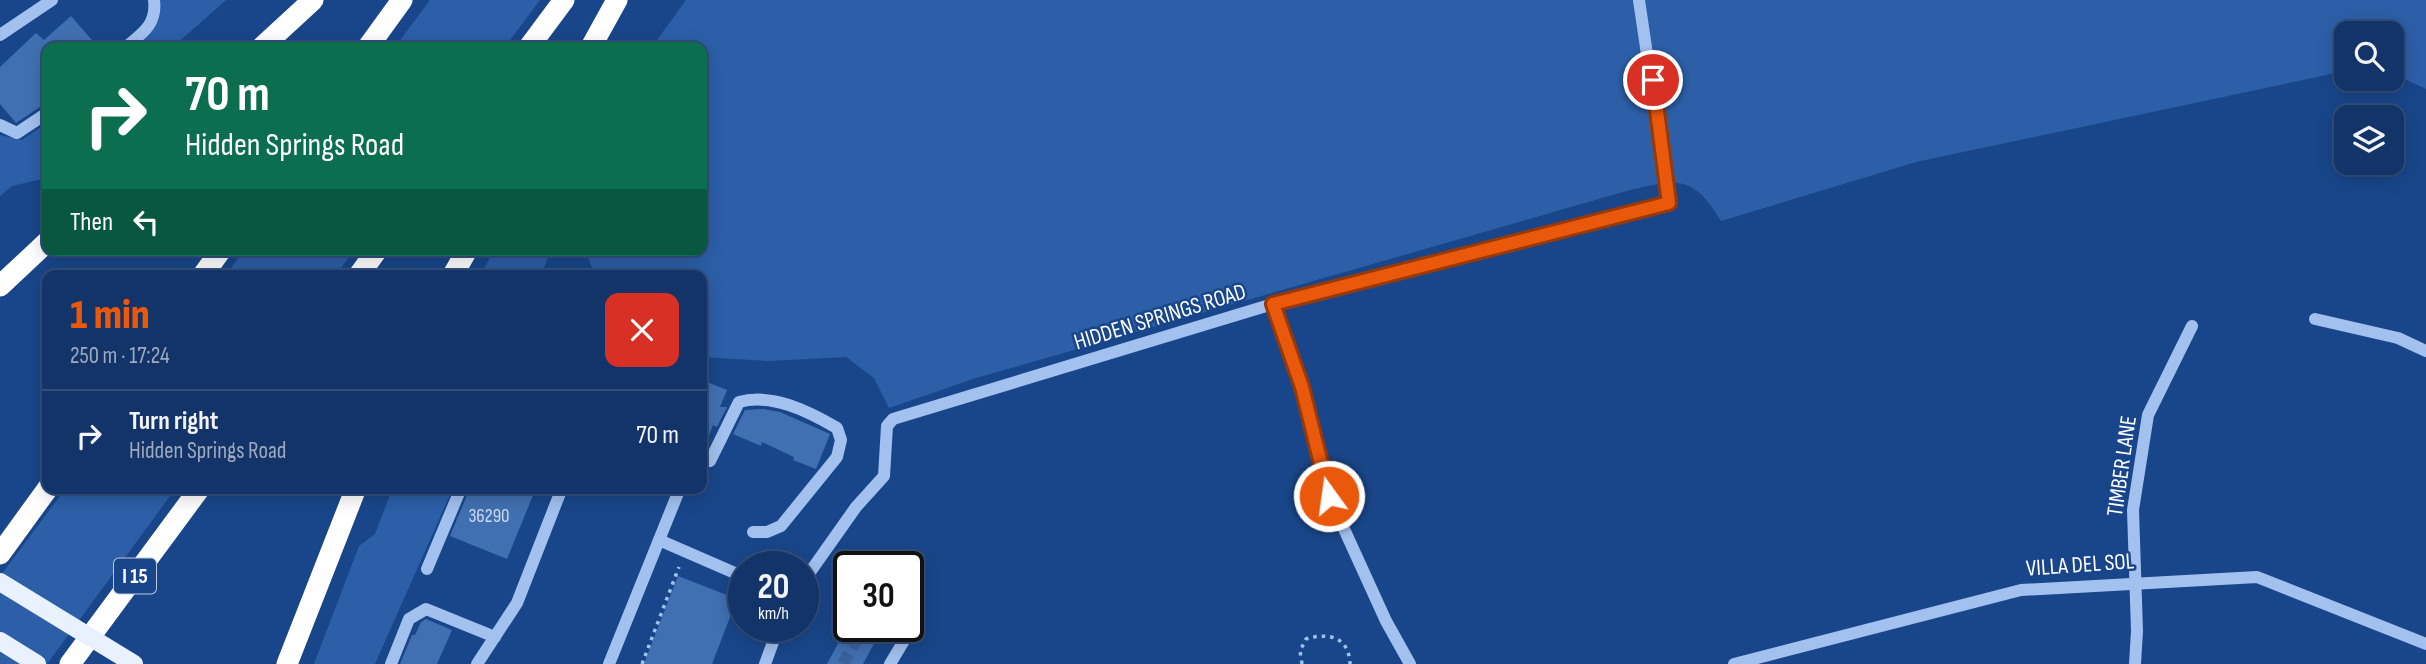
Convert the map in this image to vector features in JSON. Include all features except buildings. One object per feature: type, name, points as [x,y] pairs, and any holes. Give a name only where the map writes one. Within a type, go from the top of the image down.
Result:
[{"type":"highway","points":[[267,42],[313,0]]},
{"type":"highway","points":[[372,42],[402,0]]},
{"type":"highway","points":[[533,42],[564,0]]},
{"type":"highway","points":[[594,42],[617,0]]},
{"type":"highway","points":[[0,286],[42,247]]},
{"type":"highway","points":[[0,554],[44,494]]},
{"type":"highway","name":"I 15","points":[[69,664],[196,494]]},
{"type":"highway","points":[[287,664],[354,494]]},
{"type":"main road","points":[[0,582],[134,664]]},
{"type":"main road","points":[[0,641],[37,664]]},
{"type":"street","points":[[0,36],[50,0]]},
{"type":"street","points":[[131,42],[156,16],[155,0]]},
{"type":"street","name":"HIDDEN SPRINGS ROAD","points":[[819,560],[856,508],[884,477],[887,426],[893,419],[1273,304],[1669,203],[1639,0]]},
{"type":"street","points":[[0,125],[17,133],[42,116]]},
{"type":"street","points":[[1273,304],[1302,387],[1329,496],[1386,621],[1410,664]]},
{"type":"street","points":[[2315,319],[2398,338],[2426,351]]},
{"type":"street","name":"TIMBER LANE","points":[[2135,664],[2133,510],[2148,415],[2192,326]]},
{"type":"street","points":[[710,461],[738,402],[753,398],[778,401],[837,428],[841,440],[837,457],[781,526],[767,532],[753,532]]},
{"type":"street","points":[[427,569],[458,494]]},
{"type":"street","points":[[477,664],[517,603],[560,494]]},
{"type":"street","points":[[610,664],[678,494]]},
{"type":"street","points":[[659,540],[728,570]]},
{"type":"street","name":"VILLA DEL SOL","points":[[1734,664],[2021,590],[2257,577],[2426,644]]},
{"type":"street","points":[[391,664],[409,619],[426,609],[495,637]]},
{"type":"street","points":[[765,664],[773,642]]},
{"type":"street","points":[[890,664],[903,642]]},
{"type":"path","points":[[642,664],[679,567]]},
{"type":"path","points":[[1302,664],[1300,651],[1306,639],[1329,635],[1340,639],[1349,654],[1350,664]]},
{"type":"shaded area","points":[[158,0],[226,0],[179,42],[140,42],[154,27],[159,8]]},
{"type":"shaded area","points":[[430,0],[540,0],[509,42],[399,42]]},
{"type":"shaded area","points":[[686,0],[2426,0],[2426,89],[2404,79],[2404,21],[2334,21],[2334,73],[1916,162],[1721,221],[1702,195],[1683,184],[1661,184],[1630,190],[973,379],[889,408],[874,378],[846,357],[768,361],[707,357],[707,270],[593,270],[587,256],[707,256],[707,42],[656,42]]},
{"type":"shaded area","points":[[42,126],[42,179],[12,186],[0,196],[0,135],[22,140]]},
{"type":"shaded area","points":[[240,256],[350,256],[340,270],[230,270]]},
{"type":"shaded area","points":[[491,256],[549,256],[543,270],[484,270]]},
{"type":"shaded area","points":[[62,494],[172,494],[47,664],[0,664],[0,576]]},
{"type":"shaded area","points":[[390,494],[450,494],[375,664],[314,664],[359,546],[375,534]]},
{"type":"tunnel","points":[[843,664],[855,642]]},
{"type":"route","points":[[1329,496],[1302,387],[1273,304],[1669,203],[1653,80]]}]
